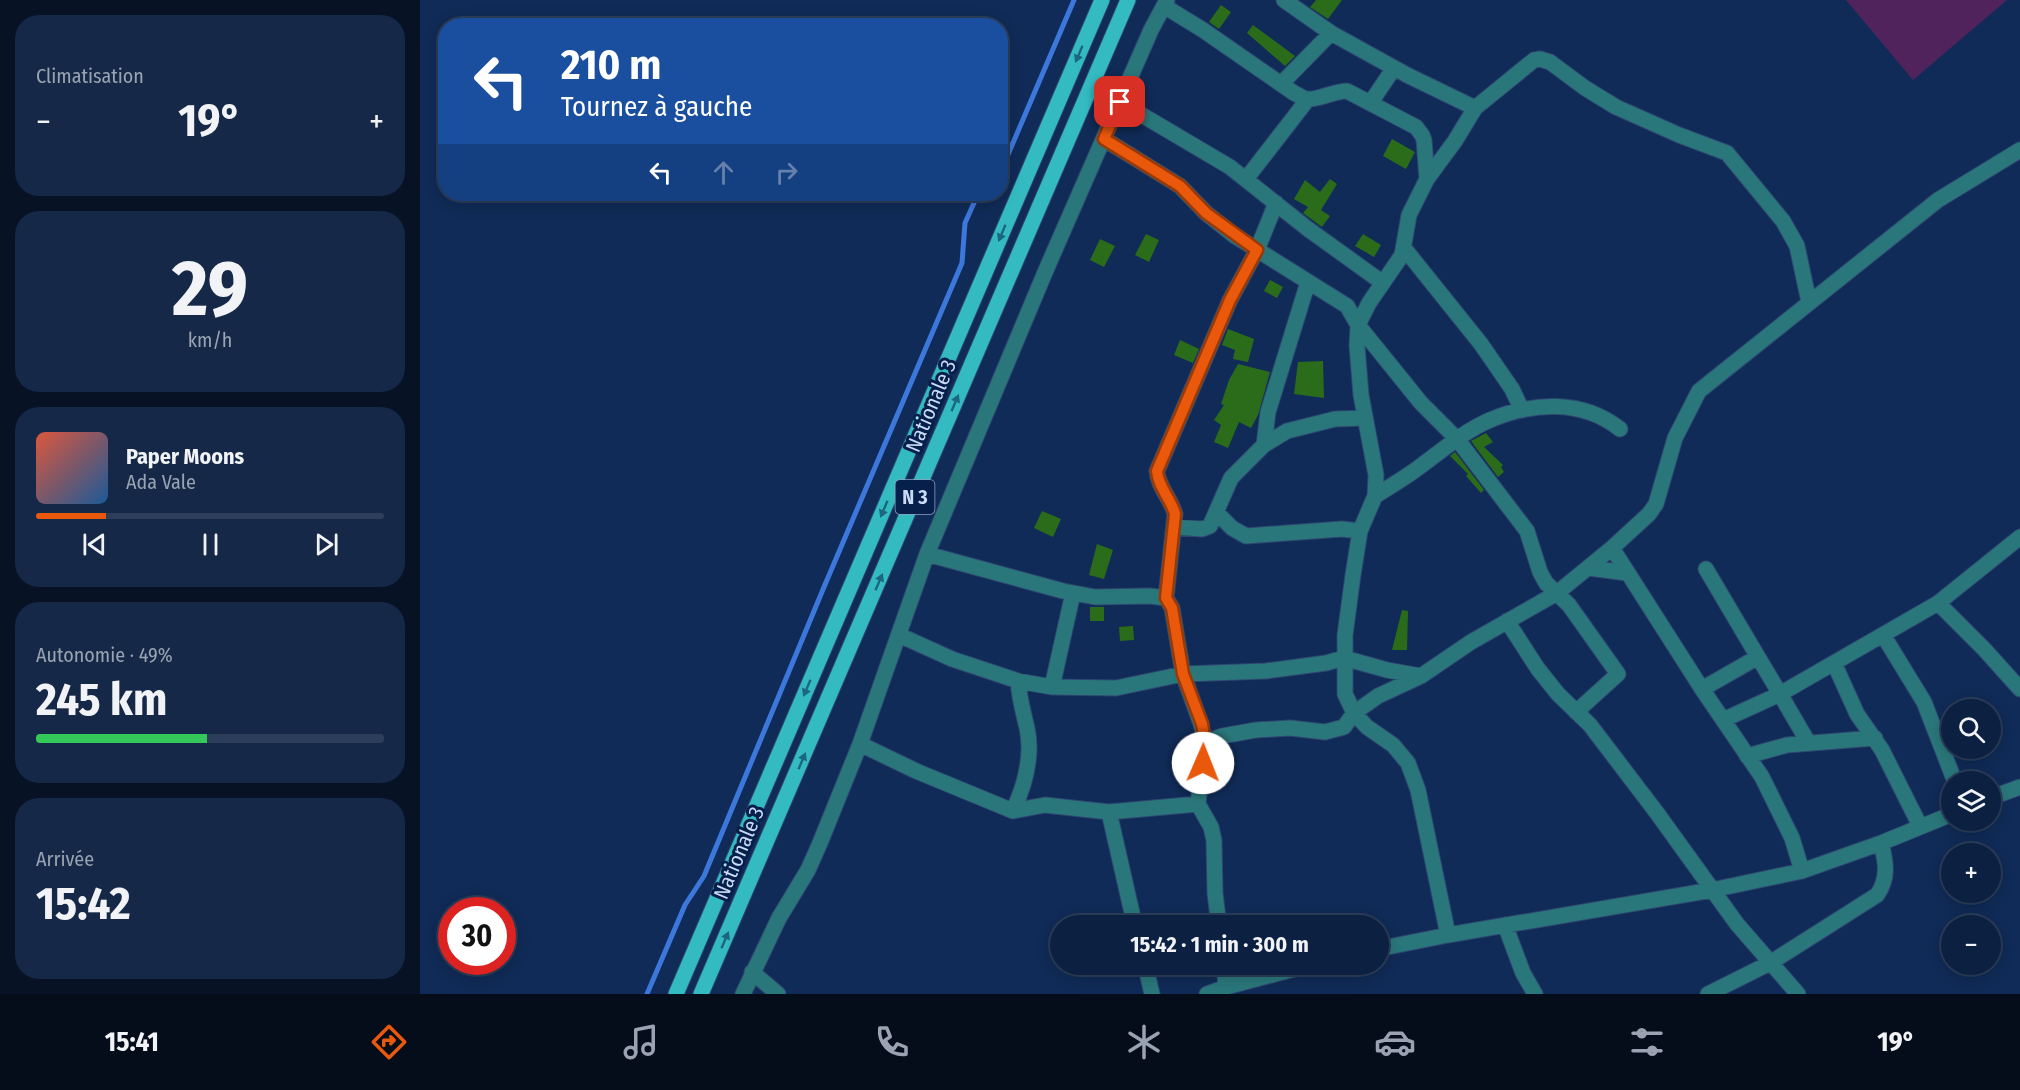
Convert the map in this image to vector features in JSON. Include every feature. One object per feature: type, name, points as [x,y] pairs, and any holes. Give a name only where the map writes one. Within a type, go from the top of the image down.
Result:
[{"type":"main road","name":"Nationale 3","points":[[676,994],[1102,0]]},
{"type":"main road","name":"Nationale 3","points":[[701,994],[1128,0]]},
{"type":"street","points":[[1284,0],[1331,33],[1394,68],[1475,108]]},
{"type":"street","points":[[743,994],[779,918],[808,870],[860,744],[927,554],[1046,270],[1166,3],[1294,93],[1308,99],[1347,90],[1416,127],[1422,135],[1426,179]]},
{"type":"street","points":[[1281,84],[1331,33]]},
{"type":"street","points":[[1448,934],[1418,790],[1408,763],[1393,745],[1367,727],[1354,714],[1345,694],[1345,635],[1360,531],[1375,496],[1376,475],[1364,418],[1357,346],[1358,325],[1369,303],[1398,262],[1404,248],[1409,215],[1426,179],[1455,141],[1475,108],[1534,60],[1550,62],[1616,107],[1727,153],[1782,221],[1797,246],[1809,302]]},
{"type":"street","points":[[1371,102],[1394,68]]},
{"type":"street","points":[[1246,179],[1308,99]]},
{"type":"street","points":[[1120,102],[1230,166],[1308,229],[1383,283]]},
{"type":"street","points":[[1104,139],[1180,186],[1206,213],[1257,250],[1347,306],[1358,325],[1421,403],[1457,440],[1527,531],[1540,572],[1546,583],[1569,605],[1618,674],[1576,712]]},
{"type":"street","points":[[1205,742],[1222,736],[1256,730],[1290,728],[1325,732],[1344,727],[1354,714],[1378,696],[1421,676],[1471,642],[1557,593],[1589,568],[1649,514],[1656,504],[1675,438],[1699,391],[1938,200],[2020,150]]},
{"type":"street","points":[[1218,915],[1214,840],[1211,827],[1198,804],[1205,742],[1202,724],[1183,674],[1172,608],[1166,598],[1175,527],[1173,506],[1160,482],[1157,471],[1230,300],[1257,250],[1276,204]]},
{"type":"street","points":[[1404,248],[1481,344],[1512,388],[1522,410]]},
{"type":"street","points":[[1264,445],[1268,412],[1308,282]]},
{"type":"street","points":[[1375,496],[1489,421],[1522,410],[1563,405],[1599,415],[1620,429]]},
{"type":"street","points":[[1175,527],[1206,528],[1210,526],[1231,478],[1264,445],[1287,432],[1335,419],[1364,418]]},
{"type":"street","points":[[1216,512],[1232,528],[1246,536],[1342,529],[1360,531]]},
{"type":"street","points":[[1723,720],[1780,694],[1938,603],[2020,537]]},
{"type":"street","points":[[1612,548],[1702,689],[1762,777],[1792,838],[1802,871]]},
{"type":"street","points":[[927,554],[1073,593],[1095,597],[1166,598]]},
{"type":"street","points":[[1589,568],[1627,573]]},
{"type":"street","points":[[1706,569],[1808,742]]},
{"type":"street","points":[[1052,687],[1073,593]]},
{"type":"street","points":[[1938,603],[1985,650],[2020,690]]},
{"type":"street","points":[[1507,621],[1538,669],[1590,725],[1737,924],[1798,994]]},
{"type":"street","points":[[899,635],[952,658],[1018,681],[1052,687],[1116,688],[1183,674],[1266,671],[1326,663],[1344,658],[1387,670],[1421,676]]},
{"type":"street","points":[[1883,635],[1924,702],[1951,771]]},
{"type":"street","points":[[1702,689],[1758,657]]},
{"type":"street","points":[[1834,663],[1857,714],[1875,738],[1920,826]]},
{"type":"street","points":[[1013,811],[1023,788],[1029,754],[1018,681]]},
{"type":"street","points":[[1845,739],[1857,714]]},
{"type":"street","points":[[1747,756],[1767,749],[1808,742],[1875,738]]},
{"type":"street","points":[[860,744],[915,771],[1013,811],[1045,805],[1109,812],[1198,804]]},
{"type":"street","points":[[2001,794],[2020,787]]},
{"type":"street","points":[[1109,812],[1132,915]]},
{"type":"street","points":[[1389,947],[1448,934],[1712,890],[1802,871],[1881,843],[1941,818]]},
{"type":"street","points":[[1708,994],[1770,963],[1877,895],[1884,884],[1886,861],[1881,843]]},
{"type":"street","points":[[1505,925],[1523,973],[1535,994]]},
{"type":"street","points":[[752,972],[778,994]]},
{"type":"street","points":[[1147,975],[1152,994]]},
{"type":"street","points":[[1225,975],[1226,987]]},
{"type":"street","points":[[1207,994],[1271,975]]},
{"type":"shaded area","points":[[1846,0],[2007,0],[1913,80]]},
{"type":"building","points":[[1316,0],[1342,0],[1328,19],[1310,7]]},
{"type":"building","points":[[1221,5],[1231,12],[1219,29],[1209,22]]},
{"type":"building","points":[[1253,25],[1295,56],[1285,66],[1247,33]]},
{"type":"building","points":[[1392,139],[1415,152],[1406,169],[1383,156]]},
{"type":"building","points":[[1330,179],[1337,184],[1321,210],[1330,216],[1322,227],[1303,213],[1308,207],[1294,199],[1305,180],[1320,192]]},
{"type":"building","points":[[1146,234],[1159,240],[1149,262],[1135,255]]},
{"type":"building","points":[[1363,234],[1381,245],[1374,257],[1355,246]]},
{"type":"building","points":[[1100,239],[1115,246],[1104,267],[1090,260]]},
{"type":"building","points":[[1270,280],[1283,287],[1277,298],[1264,291]]},
{"type":"building","points":[[1228,329],[1254,339],[1248,362],[1233,359],[1235,350],[1222,345]]},
{"type":"building","points":[[1180,340],[1199,349],[1193,363],[1174,355]]},
{"type":"building","points":[[1323,361],[1324,398],[1294,394],[1298,362]]},
{"type":"building","points":[[1238,364],[1270,372],[1258,415],[1251,428],[1239,422],[1228,448],[1214,442],[1221,425],[1214,420],[1224,405],[1221,404],[1229,380]]},
{"type":"building","points":[[1486,433],[1493,442],[1484,447],[1503,465],[1501,467],[1504,472],[1498,477],[1471,441]]},
{"type":"building","points":[[1455,452],[1484,490],[1481,493],[1466,476],[1468,474],[1450,456]]},
{"type":"building","points":[[1042,511],[1061,519],[1053,537],[1034,528]]},
{"type":"building","points":[[1097,544],[1113,550],[1104,579],[1089,575]]},
{"type":"building","points":[[1090,607],[1104,607],[1104,621],[1090,621]]},
{"type":"building","points":[[1402,610],[1408,611],[1407,650],[1392,650]]},
{"type":"building","points":[[1133,626],[1134,640],[1120,641],[1119,627]]},
{"type":"waterway","points":[[1008,155],[1074,0]]},
{"type":"waterway","points":[[647,994],[685,905],[704,876],[962,263],[965,223],[975,201]]},
{"type":"route","points":[[1120,102],[1104,139],[1180,186],[1206,213],[1257,250],[1230,300],[1157,471],[1175,514],[1166,598],[1172,608],[1183,674],[1202,724],[1205,742],[1203,763]]}]
